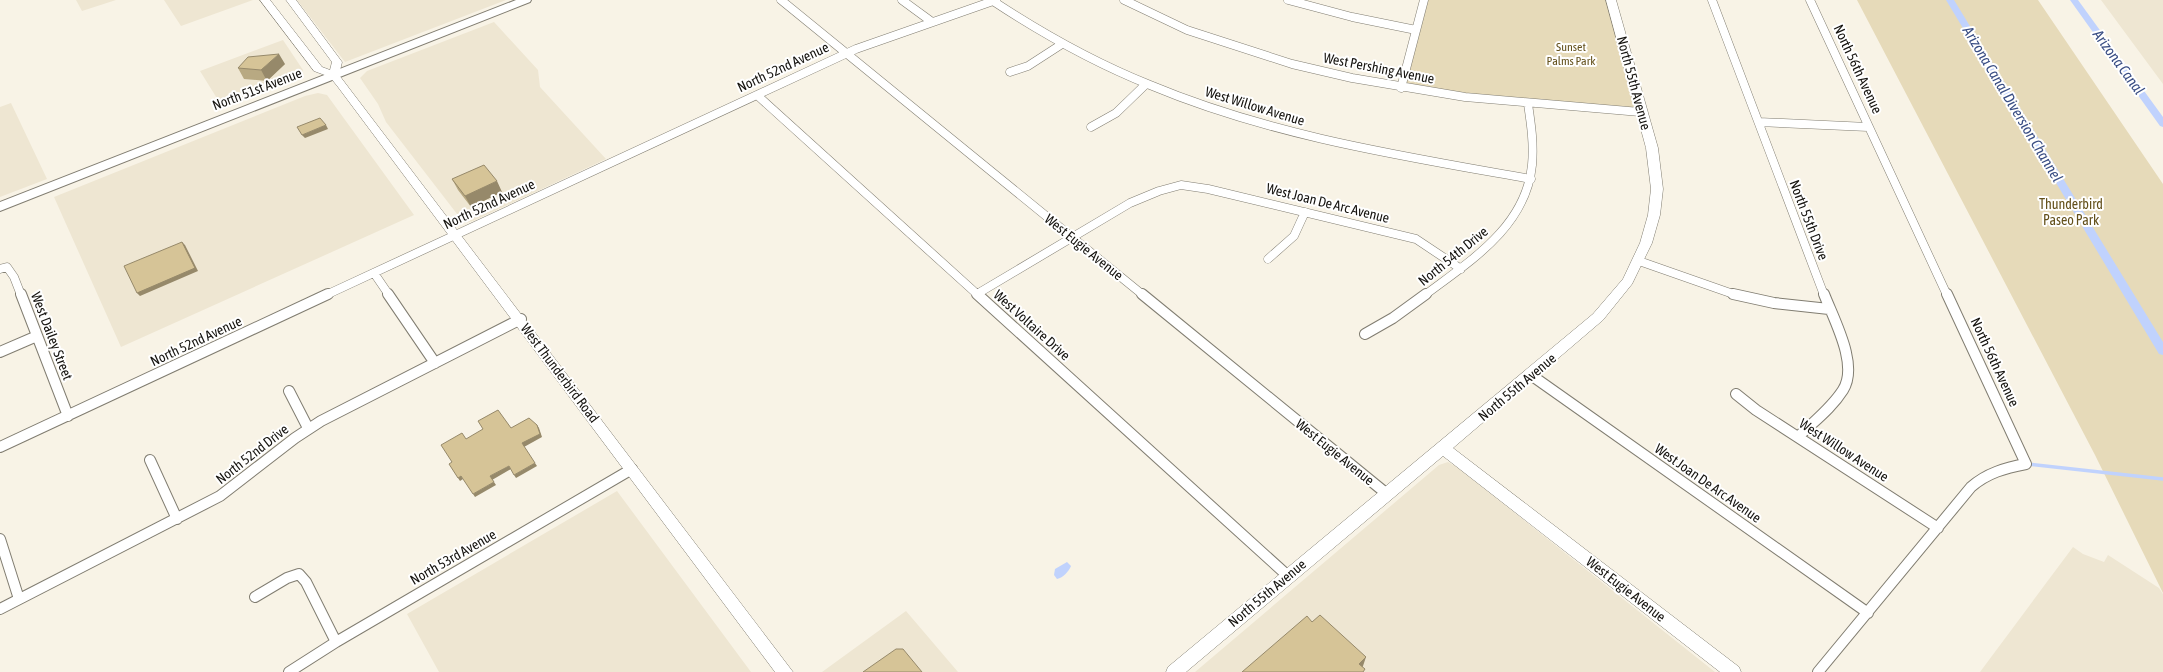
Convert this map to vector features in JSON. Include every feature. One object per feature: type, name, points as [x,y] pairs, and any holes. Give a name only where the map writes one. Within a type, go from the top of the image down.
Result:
[{"type":"main road","name":"North 51st Avenue","points":[[0,207],[526,0]]},
{"type":"street","name":"West Thunderbird Road","points":[[265,0],[318,69],[334,75],[520,319],[785,672]]},
{"type":"street","points":[[291,0],[337,62],[334,75]]},
{"type":"street","name":"West Eugie Avenue","points":[[781,0],[1387,494]]},
{"type":"street","points":[[902,0],[932,22]]},
{"type":"street","name":"West Pershing Avenue","points":[[1124,0],[1187,30],[1242,49],[1292,64],[1401,88],[1528,104],[1640,112]]},
{"type":"street","points":[[1288,0],[1352,17],[1416,30]]},
{"type":"street","points":[[1401,88],[1424,0]]},
{"type":"street","name":"North 55th Avenue","points":[[1174,672],[1531,375],[1598,317],[1617,296],[1639,261],[1646,243],[1654,215],[1657,190],[1652,148],[1640,112],[1611,0]]},
{"type":"street","name":"North 55th Drive","points":[[1712,0],[1843,345],[1849,373],[1844,388],[1831,404],[1798,437]]},
{"type":"street","name":"North 56th Avenue","points":[[1810,0],[2026,464],[1996,470],[1978,480],[1818,672]]},
{"type":"street","name":"North 52nd Avenue","points":[[0,447],[846,54],[888,36],[966,12],[994,1]]},
{"type":"street","name":"West Willow Avenue","points":[[994,1],[1062,44],[1146,84],[1225,113],[1321,140],[1531,179]]},
{"type":"street","points":[[1010,72],[1028,66],[1062,44]]},
{"type":"street","points":[[1091,127],[1116,113],[1146,84]]},
{"type":"street","name":"West Voltaire Drive","points":[[757,95],[1288,576]]},
{"type":"street","name":"North 54th Drive","points":[[1365,334],[1383,326],[1461,269],[1488,247],[1508,226],[1520,208],[1531,179],[1534,151],[1528,104]]},
{"type":"street","points":[[1758,122],[1868,126]]},
{"type":"street","name":"West Joan De Arc Avenue","points":[[977,294],[1130,203],[1159,191],[1180,186],[1208,189],[1416,239],[1461,269]]},
{"type":"street","points":[[1268,259],[1294,236],[1305,212]]},
{"type":"street","points":[[1639,261],[1712,289],[1735,295],[1791,306],[1829,309]]},
{"type":"street","name":"West Dailey Street","points":[[4,268],[14,276],[68,416]]},
{"type":"street","points":[[374,274],[435,363]]},
{"type":"street","name":"North 52nd Drive","points":[[0,609],[177,519],[239,484],[308,428],[520,319]]},
{"type":"street","points":[[0,352],[37,336]]},
{"type":"street","name":"West Joan De Arc Avenue","points":[[1531,375],[1868,613]]},
{"type":"street","points":[[289,391],[308,428]]},
{"type":"street","name":"West Willow Avenue","points":[[1736,394],[1756,410],[1938,528]]},
{"type":"street","name":"West Eugie Avenue","points":[[1444,448],[1733,672]]},
{"type":"street","points":[[150,460],[177,519]]},
{"type":"street","name":"North 53rd Avenue","points":[[289,672],[336,642],[632,469]]},
{"type":"street","points":[[0,539],[19,599]]},
{"type":"street","points":[[255,597],[287,578],[299,574],[306,582],[336,642]]},
{"type":"shaded area","points":[[76,0],[116,0],[82,11]]},
{"type":"shaded area","points":[[164,0],[253,0],[181,26]]},
{"type":"shaded area","points":[[297,0],[506,0],[345,62]]},
{"type":"shaded area","points":[[2101,0],[2163,0],[2163,84]]},
{"type":"shaded area","points":[[494,22],[538,70],[540,87],[606,159],[473,221],[464,223],[386,122],[378,104],[360,78],[367,71]]},
{"type":"shaded area","points":[[283,40],[303,70],[302,75],[292,81],[240,99],[223,108],[200,71]]},
{"type":"shaded area","points":[[318,93],[327,95],[414,215],[121,347],[54,197],[305,96]]},
{"type":"shaded area","points":[[11,103],[47,179],[0,197],[0,107]]},
{"type":"shaded area","points":[[1448,462],[1457,467],[1715,672],[1195,672],[1439,465]]},
{"type":"shaded area","points":[[617,491],[751,672],[439,672],[407,614]]},
{"type":"shaded area","points":[[2073,547],[2083,554],[2104,562],[2108,555],[2159,588],[2163,594],[2163,672],[1980,672]]},
{"type":"shaded area","points":[[906,611],[958,672],[822,672]]},
{"type":"green space","name":"Sunset Palms Park","points":[[1424,0],[1611,0],[1640,112],[1401,88]]},
{"type":"green space","name":"Thunderbird Paseo Park","points":[[1857,0],[2038,0],[2163,184],[2163,593],[2095,455]]},
{"type":"water","points":[[1067,562],[1071,566],[1070,568],[1064,576],[1057,579],[1054,575],[1055,569]]},
{"type":"building","points":[[279,54],[261,70],[238,68],[248,57]]},
{"type":"building","points":[[320,118],[326,125],[302,135],[297,127]]},
{"type":"building","points":[[484,165],[497,181],[465,196],[452,179]]},
{"type":"building","points":[[182,242],[195,268],[137,293],[124,266]]},
{"type":"building","points":[[498,410],[511,428],[529,418],[537,425],[540,434],[522,443],[535,463],[514,475],[509,466],[490,476],[494,482],[473,494],[461,476],[458,478],[449,464],[452,462],[441,445],[462,433],[466,439],[483,429],[478,421]]},
{"type":"building","points":[[1320,615],[1366,657],[1359,664],[1365,669],[1363,672],[1242,672],[1307,616],[1312,622]]},
{"type":"building","points":[[896,649],[903,649],[922,672],[863,672]]},
{"type":"waterway","name":"Arizona Canal Diversion Channel","points":[[1950,0],[2163,351]]},
{"type":"waterway","name":"Arizona Canal","points":[[2074,0],[2163,124]]},
{"type":"waterway","points":[[2028,464],[2163,479]]}]
